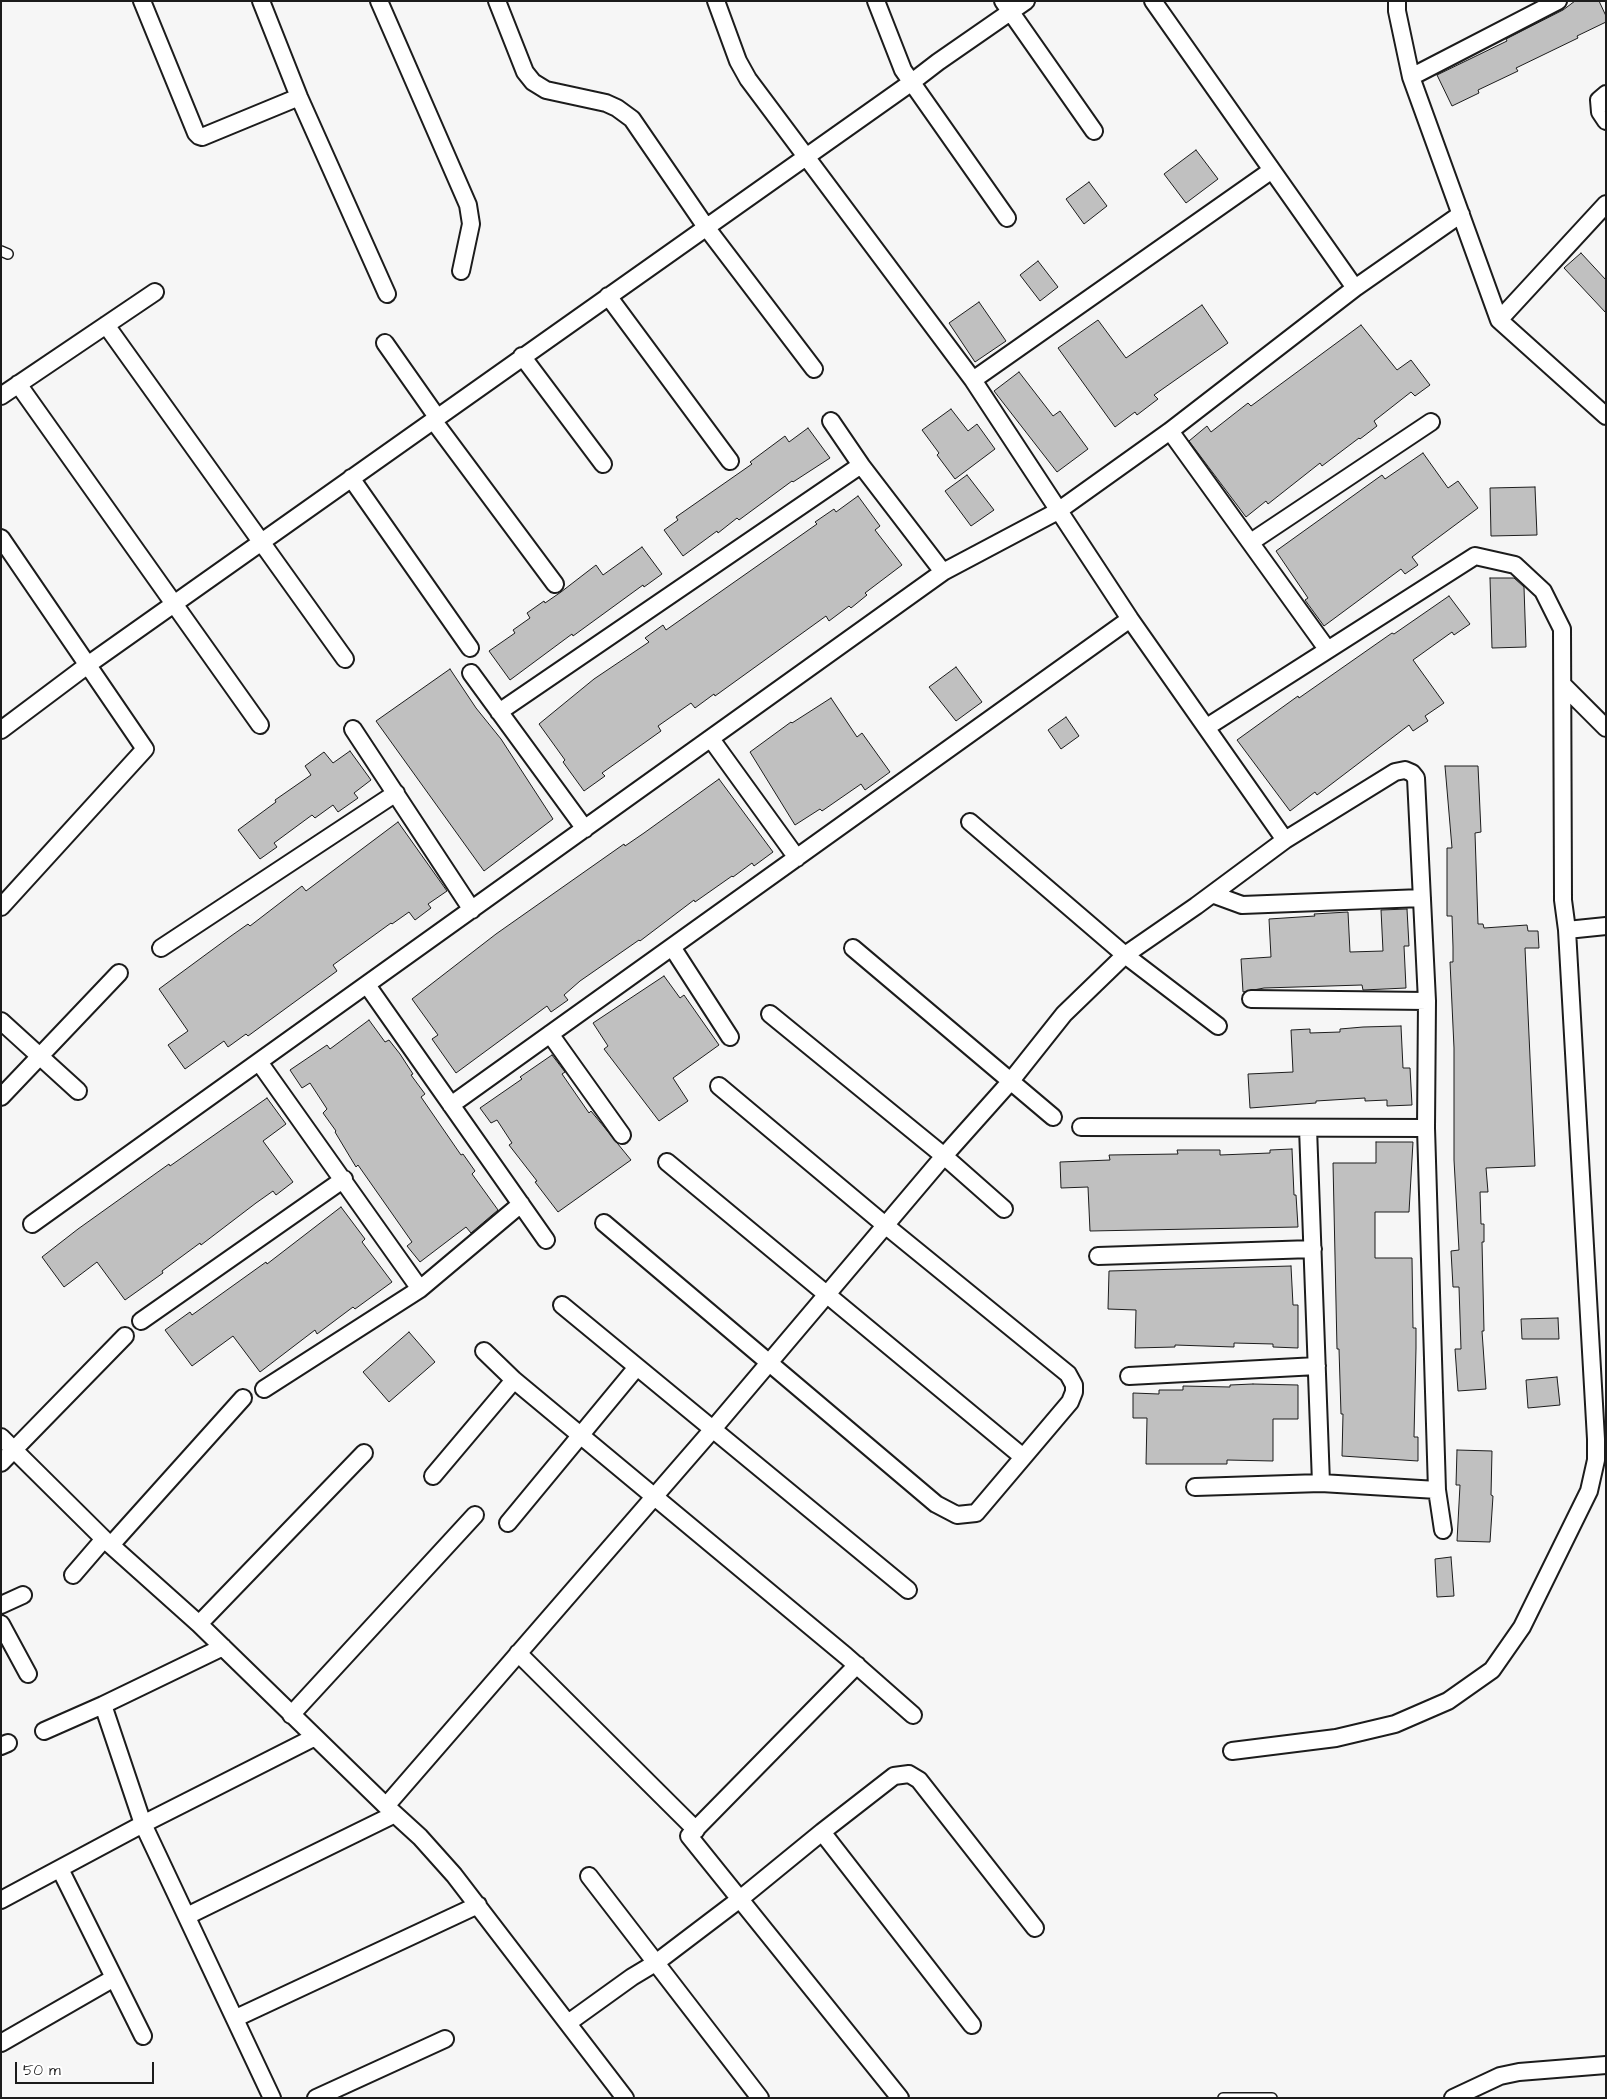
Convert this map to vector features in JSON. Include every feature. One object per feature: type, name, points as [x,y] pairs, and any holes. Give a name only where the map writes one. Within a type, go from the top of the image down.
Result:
[{"type":"street","points":[[142,1],[196,133],[199,136],[202,137],[299,97]]},
{"type":"street","points":[[261,1],[299,97],[387,294]]},
{"type":"street","points":[[379,1],[468,205],[471,224],[461,271]]},
{"type":"street","points":[[497,1],[525,72],[533,82],[546,90],[606,102],[632,119],[706,226],[814,369]]},
{"type":"street","points":[[716,1],[738,61],[748,79],[973,380],[1130,619],[1285,840]]},
{"type":"street","points":[[876,1],[897,57],[912,82],[1007,218]]},
{"type":"street","points":[[1,730],[89,664],[522,356],[912,82],[1007,7],[1026,1]]},
{"type":"street","points":[[1153,1],[1355,288]]},
{"type":"street","points":[[1397,1],[1397,11],[1411,77],[1499,320],[1605,415]]},
{"type":"street","points":[[1411,77],[1558,1]]},
{"type":"street","points":[[1007,7],[1094,131]]},
{"type":"street","points":[[1606,94],[1599,100],[1600,112],[1606,121]]},
{"type":"street","points":[[973,380],[1272,170]]},
{"type":"street","points":[[1499,320],[1606,204]]},
{"type":"street","points":[[32,1224],[943,572],[1058,511],[1170,431],[1355,288],[1461,214]]},
{"type":"street","points":[[1,396],[154,292]]},
{"type":"street","points":[[608,296],[730,461]]},
{"type":"street","points":[[106,325],[345,659]]},
{"type":"street","points":[[385,344],[435,419],[555,584]]},
{"type":"street","points":[[522,356],[603,464]]},
{"type":"street","points":[[18,384],[260,725]]},
{"type":"street","points":[[831,421],[861,464],[943,572]]},
{"type":"street","points":[[1251,542],[1430,422]]},
{"type":"street","points":[[1170,431],[1327,650]]},
{"type":"street","points":[[499,712],[861,464]]},
{"type":"street","points":[[351,478],[470,648]]},
{"type":"street","points":[[1,538],[89,664],[145,749],[1,907]]},
{"type":"street","points":[[1207,727],[1475,556],[1515,565],[1543,591],[1562,629],[1564,686],[1563,900],[1567,930],[1596,1439],[1596,1460],[1589,1491],[1522,1626],[1492,1670],[1448,1700],[1394,1724],[1336,1738],[1232,1751]]},
{"type":"street","points":[[451,1105],[1130,619]]},
{"type":"street","points":[[471,673],[585,829]]},
{"type":"street","points":[[1564,686],[1606,728]]},
{"type":"street","points":[[353,729],[472,910]]},
{"type":"street","points":[[711,739],[797,858]]},
{"type":"street","points":[[187,1916],[390,1810],[518,1653],[713,1429],[944,1156],[1010,1082],[1064,1014],[1125,955],[1285,840],[1395,772],[1405,770],[1412,773],[1416,778],[1422,898],[1427,1001],[1426,1128],[1437,1490],[1443,1530]]},
{"type":"street","points":[[161,948],[396,793]]},
{"type":"street","points":[[970,822],[1125,955],[1218,1026]]},
{"type":"street","points":[[1212,894],[1242,905],[1422,898]]},
{"type":"street","points":[[1567,930],[1606,926]]},
{"type":"street","points":[[672,947],[730,1037]]},
{"type":"street","points":[[853,948],[1052,1117]]},
{"type":"street","points":[[1,1097],[119,973]]},
{"type":"street","points":[[367,985],[546,1240]]},
{"type":"street","points":[[1251,999],[1427,1001]]},
{"type":"street","points":[[770,1014],[944,1156],[1004,1209]]},
{"type":"street","points":[[1,1021],[78,1091]]},
{"type":"street","points":[[550,1034],[622,1135]]},
{"type":"street","points":[[259,1062],[344,1178],[420,1289]]},
{"type":"street","points":[[604,1223],[936,1504],[957,1515],[976,1513],[1070,1402],[1074,1392],[1072,1380],[1060,1367],[885,1225],[719,1086]]},
{"type":"street","points":[[1081,1127],[1426,1128]]},
{"type":"street","points":[[1308,1128],[1321,1483]]},
{"type":"street","points":[[667,1162],[825,1295],[1023,1457]]},
{"type":"street","points":[[141,1321],[344,1178]]},
{"type":"street","points":[[264,1389],[420,1289],[521,1204]]},
{"type":"street","points":[[1098,1256],[1313,1249]]},
{"type":"street","points":[[562,1305],[908,1590]]},
{"type":"street","points":[[1,1463],[125,1336]]},
{"type":"street","points":[[484,1351],[514,1380],[857,1665],[913,1714]]},
{"type":"street","points":[[1129,1376],[1317,1366]]},
{"type":"street","points":[[508,1523],[637,1367]]},
{"type":"street","points":[[433,1476],[514,1380]]},
{"type":"street","points":[[73,1575],[107,1542],[243,1398]]},
{"type":"street","points":[[1,1436],[107,1542],[199,1624],[291,1715],[420,1837],[478,1905],[625,2098]]},
{"type":"street","points":[[199,1624],[364,1454]]},
{"type":"street","points":[[1195,1487],[1321,1483],[1437,1490]]},
{"type":"street","points":[[291,1715],[474,1515]]},
{"type":"street","points":[[1,1605],[23,1595]]},
{"type":"street","points":[[1,1624],[28,1674]]},
{"type":"street","points":[[44,1731],[103,1705],[223,1647]]},
{"type":"street","points":[[518,1653],[696,1830]]},
{"type":"street","points":[[857,1665],[689,1836],[900,2098]]},
{"type":"street","points":[[103,1705],[143,1824],[236,2018],[272,2098]]},
{"type":"street","points":[[1,1900],[143,1824],[315,1737]]},
{"type":"street","points":[[568,2023],[632,1977],[657,1962],[740,1899],[894,1776],[909,1774],[918,1780],[1035,1928]]},
{"type":"street","points":[[822,1832],[972,2026]]},
{"type":"street","points":[[60,1869],[143,2036]]},
{"type":"street","points":[[589,1876],[760,2098]]},
{"type":"street","points":[[236,2018],[478,1905]]},
{"type":"street","points":[[1,2043],[114,1978]]},
{"type":"street","points":[[316,2098],[445,2039]]},
{"type":"street","points":[[1453,2098],[1500,2076],[1519,2072],[1606,2066]]},
{"type":"lane","points":[[1223,2098],[1272,2098]]},
{"type":"building","points":[[1575,1],[1599,1],[1606,16],[1606,22],[1577,36],[1578,38],[1516,68],[1518,71],[1478,90],[1479,93],[1452,106],[1437,75],[1507,41],[1506,39],[1563,10]]},
{"type":"building","points":[[1196,150],[1218,179],[1186,203],[1164,174]]},
{"type":"building","points":[[1089,182],[1107,206],[1084,224],[1066,199]]},
{"type":"building","points":[[1581,253],[1606,280],[1606,313],[1564,268]]},
{"type":"building","points":[[1038,261],[1058,287],[1040,301],[1020,275]]},
{"type":"building","points":[[979,302],[1006,341],[975,362],[949,323]]},
{"type":"building","points":[[1202,305],[1228,343],[1154,395],[1158,399],[1137,415],[1135,412],[1115,427],[1058,348],[1098,320],[1126,358]]},
{"type":"building","points":[[1361,325],[1397,370],[1411,360],[1430,385],[1415,396],[1411,392],[1374,421],[1377,426],[1360,439],[1322,466],[1320,463],[1268,504],[1266,501],[1246,517],[1189,441],[1207,426],[1211,432],[1248,403],[1251,406]]},
{"type":"building","points":[[1019,372],[1053,416],[1060,411],[1088,449],[1057,472],[994,391]]},
{"type":"building","points":[[951,409],[968,431],[977,424],[995,449],[955,479],[937,455],[939,453],[922,430]]},
{"type":"building","points":[[808,428],[830,458],[792,481],[739,520],[737,518],[718,533],[717,531],[683,556],[664,530],[678,520],[676,517],[752,464],[750,462],[785,436],[789,442]]},
{"type":"building","points":[[1423,453],[1448,488],[1458,481],[1478,508],[1412,557],[1418,565],[1405,574],[1401,569],[1324,626],[1305,600],[1308,598],[1276,551],[1382,475],[1385,479]]},
{"type":"building","points":[[967,475],[994,510],[971,526],[945,491]]},
{"type":"building","points":[[1535,487],[1537,535],[1491,536],[1490,488]]},
{"type":"building","points":[[858,496],[880,526],[875,530],[902,565],[865,593],[867,595],[851,608],[849,606],[829,621],[826,616],[715,696],[714,694],[695,708],[691,703],[658,726],[661,731],[602,773],[605,776],[584,791],[563,762],[565,760],[539,724],[594,679],[649,642],[645,638],[663,625],[666,630],[817,524],[815,522],[834,509],[836,512]]},
{"type":"building","points":[[642,547],[662,574],[644,587],[643,585],[573,636],[572,634],[510,680],[489,651],[515,633],[513,630],[530,618],[527,613],[561,592],[596,565],[603,575]]},
{"type":"building","points":[[1490,578],[1514,578],[1524,587],[1526,647],[1492,648]]},
{"type":"building","points":[[1449,596],[1470,624],[1454,635],[1452,632],[1413,660],[1444,703],[1425,716],[1428,721],[1413,731],[1409,725],[1317,795],[1315,792],[1290,811],[1237,740],[1298,696],[1299,698]]},
{"type":"building","points":[[956,667],[982,702],[956,721],[929,687]]},
{"type":"building","points":[[450,669],[476,708],[501,739],[553,819],[484,871],[376,721]]},
{"type":"building","points":[[831,698],[857,737],[862,733],[890,772],[865,790],[861,784],[822,811],[820,809],[795,825],[750,752],[791,722]]},
{"type":"building","points":[[1066,717],[1079,736],[1061,749],[1048,730]]},
{"type":"building","points":[[350,751],[371,780],[354,793],[358,798],[338,812],[333,805],[315,818],[312,815],[274,843],[277,847],[260,859],[238,830],[276,802],[275,800],[311,775],[305,766],[324,752],[333,763]]},
{"type":"building","points":[[1445,766],[1478,766],[1481,832],[1475,833],[1478,924],[1483,924],[1484,928],[1527,925],[1528,931],[1538,931],[1539,948],[1525,948],[1535,1166],[1486,1168],[1488,1192],[1480,1192],[1481,1224],[1484,1224],[1484,1242],[1482,1242],[1484,1331],[1482,1331],[1486,1389],[1458,1391],[1455,1349],[1461,1349],[1459,1287],[1453,1287],[1451,1251],[1459,1250],[1454,1160],[1454,1048],[1450,962],[1453,962],[1453,947],[1452,916],[1447,916],[1447,848],[1452,848]]},
{"type":"building","points":[[719,779],[773,852],[754,866],[752,863],[695,902],[694,900],[640,941],[580,981],[564,995],[568,1000],[551,1012],[547,1006],[456,1073],[432,1039],[438,1035],[412,999],[496,934],[624,844],[625,846],[644,833]]},
{"type":"building","points":[[398,822],[447,891],[428,904],[431,908],[415,920],[409,912],[333,965],[337,971],[248,1036],[246,1034],[228,1047],[224,1041],[185,1069],[168,1045],[188,1031],[159,989],[248,924],[250,926],[302,886],[306,891]]},
{"type":"building","points":[[1407,909],[1409,946],[1404,946],[1406,988],[1363,990],[1362,985],[1264,988],[1243,992],[1241,959],[1271,957],[1269,919],[1348,912],[1350,952],[1383,951],[1381,910]]},
{"type":"building","points":[[664,976],[680,998],[684,995],[719,1045],[673,1078],[688,1101],[659,1121],[604,1049],[608,1046],[593,1023]]},
{"type":"building","points":[[369,1020],[385,1042],[389,1040],[400,1054],[413,1074],[411,1075],[425,1094],[421,1097],[461,1155],[463,1154],[475,1171],[472,1174],[498,1210],[471,1233],[466,1227],[420,1262],[407,1246],[412,1242],[358,1165],[356,1167],[336,1131],[323,1113],[327,1109],[310,1083],[302,1088],[290,1070],[327,1045],[330,1049]]},
{"type":"building","points":[[1401,1026],[1403,1068],[1410,1068],[1412,1105],[1387,1106],[1387,1100],[1365,1101],[1365,1098],[1250,1108],[1248,1074],[1293,1072],[1291,1030],[1310,1029],[1310,1033],[1340,1032],[1340,1029]]},
{"type":"building","points":[[552,1055],[565,1072],[562,1074],[589,1113],[591,1111],[631,1160],[558,1212],[509,1145],[512,1143],[497,1120],[491,1123],[480,1108],[522,1079],[520,1077]]},
{"type":"building","points":[[267,1098],[286,1124],[263,1141],[293,1182],[276,1195],[273,1191],[125,1300],[97,1262],[64,1287],[42,1257],[169,1164],[170,1166]]},
{"type":"building","points":[[1376,1142],[1413,1142],[1409,1212],[1375,1212],[1375,1258],[1412,1258],[1413,1328],[1416,1328],[1414,1437],[1418,1437],[1418,1461],[1342,1456],[1343,1414],[1341,1414],[1339,1349],[1337,1349],[1333,1163],[1376,1163]]},
{"type":"building","points":[[1292,1149],[1294,1195],[1296,1195],[1298,1227],[1090,1231],[1088,1187],[1061,1188],[1060,1162],[1110,1160],[1109,1155],[1178,1154],[1177,1150],[1220,1150],[1220,1155],[1270,1153],[1270,1150]]},
{"type":"building","points":[[341,1207],[365,1239],[362,1242],[392,1282],[355,1309],[353,1307],[317,1334],[315,1330],[260,1372],[233,1336],[192,1366],[165,1330],[190,1312],[192,1315],[266,1262],[267,1264]]},
{"type":"building","points":[[1291,1266],[1293,1305],[1298,1305],[1298,1348],[1273,1347],[1273,1344],[1234,1343],[1234,1347],[1175,1345],[1175,1347],[1135,1348],[1136,1310],[1108,1309],[1109,1271]]},
{"type":"building","points":[[1558,1318],[1559,1339],[1522,1339],[1521,1319]]},
{"type":"building","points":[[409,1332],[435,1362],[389,1402],[363,1372]]},
{"type":"building","points":[[1557,1377],[1560,1405],[1528,1408],[1526,1380]]},
{"type":"building","points":[[1230,1385],[1298,1385],[1298,1419],[1273,1419],[1273,1461],[1227,1460],[1227,1464],[1146,1464],[1147,1418],[1133,1418],[1133,1393],[1159,1394],[1159,1390],[1183,1390],[1183,1386],[1230,1387]]},
{"type":"building","points":[[1457,1450],[1492,1451],[1491,1495],[1493,1496],[1490,1542],[1457,1541],[1460,1485],[1456,1485]]},
{"type":"building","points":[[1451,1557],[1454,1596],[1437,1597],[1435,1559]]}]
